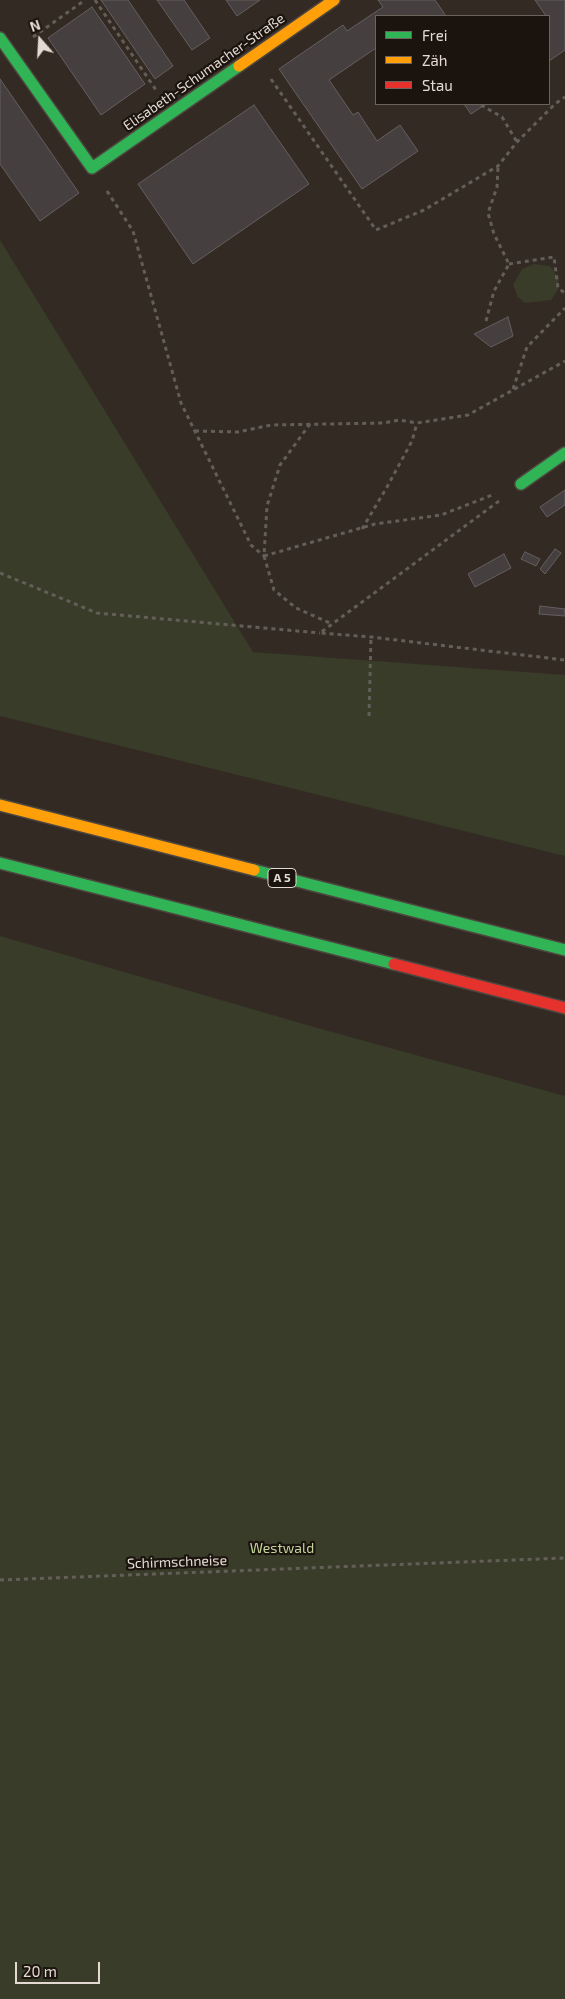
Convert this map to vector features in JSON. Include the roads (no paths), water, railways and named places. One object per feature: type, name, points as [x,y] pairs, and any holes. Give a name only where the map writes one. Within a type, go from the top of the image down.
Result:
[{"type":"main road","name":"Elisabeth-Schumacher-Straße","points":[[0,38],[92,168],[334,0]]},
{"type":"main road","points":[[521,484],[565,453]]},
{"type":"main road","name":"A 5","points":[[0,805],[565,950]]},
{"type":"main road","points":[[0,863],[565,1008]]},
{"type":"park label","name":"Westwald","points":[[282,1548]]}]
